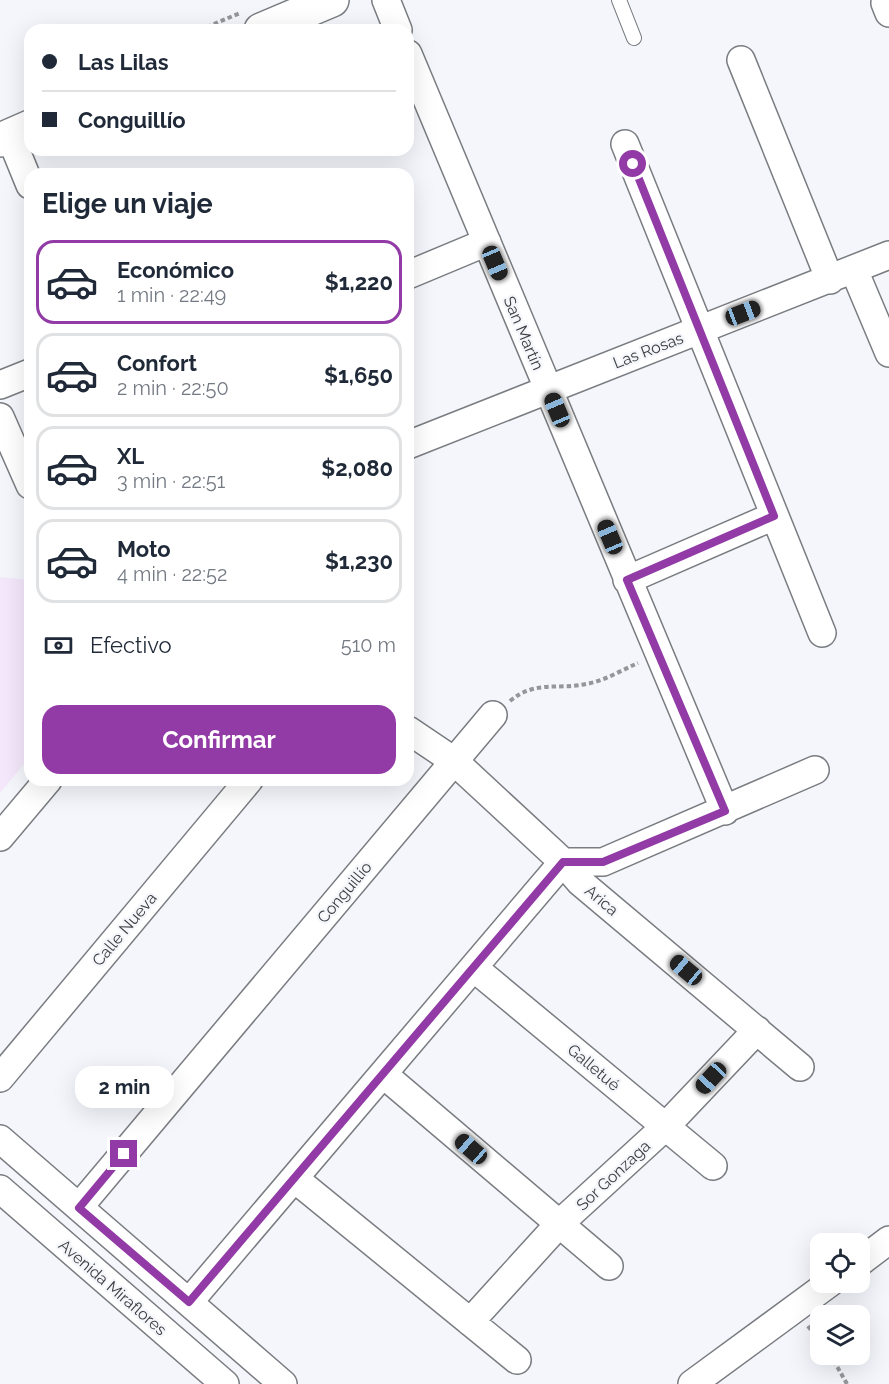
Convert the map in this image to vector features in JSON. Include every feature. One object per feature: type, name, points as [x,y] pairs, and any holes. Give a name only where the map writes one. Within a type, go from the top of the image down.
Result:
[{"type":"highway","points":[[256,19],[332,0]]},
{"type":"street","points":[[386,0],[396,24]]},
{"type":"street","points":[[741,60],[842,275],[884,324],[889,353]]},
{"type":"street","name":"San Martín","points":[[414,68],[725,811]]},
{"type":"street","points":[[13,134],[24,168]]},
{"type":"street","points":[[625,144],[822,633]]},
{"type":"street","points":[[414,272],[487,242]]},
{"type":"street","name":"Las Rosas","points":[[414,443],[889,255]]},
{"type":"street","points":[[0,385],[24,376]]},
{"type":"street","points":[[0,417],[24,471]]},
{"type":"street","points":[[627,580],[774,516]]},
{"type":"street","name":"Conguillío","points":[[79,1208],[493,715]]},
{"type":"street","name":"Arica","points":[[414,734],[454,761],[563,862],[580,882],[800,1068]]},
{"type":"street","points":[[189,1302],[563,862],[603,862],[815,770]]},
{"type":"street","points":[[0,837],[43,786]]},
{"type":"street","name":"Calle Nueva","points":[[0,1078],[244,786]]},
{"type":"street","name":"Galletué","points":[[474,968],[713,1166]]},
{"type":"street","name":"Sor Gonzaga","points":[[470,1322],[560,1224],[665,1127],[757,1030]]},
{"type":"street","points":[[383,1074],[609,1266]]},
{"type":"street","points":[[0,1138],[283,1384]]},
{"type":"street","points":[[295,1179],[517,1360]]},
{"type":"street","name":"Avenida Miraflores","points":[[0,1189],[225,1384]]},
{"type":"street","points":[[870,1254],[889,1240]]},
{"type":"street","points":[[692,1384],[816,1293]]},
{"type":"lane","points":[[619,0],[634,39]]},
{"type":"path","points":[[231,24],[256,19]]},
{"type":"path","points":[[493,715],[520,692],[538,687],[587,684],[659,655]]},
{"type":"path","points":[[836,1365],[847,1384]]},
{"type":"shaded area","points":[[0,577],[24,579],[24,764],[0,793]]},
{"type":"route","points":[[124,1154],[79,1208],[189,1302],[563,862],[603,862],[725,811],[627,580],[774,516],[633,164]]}]
